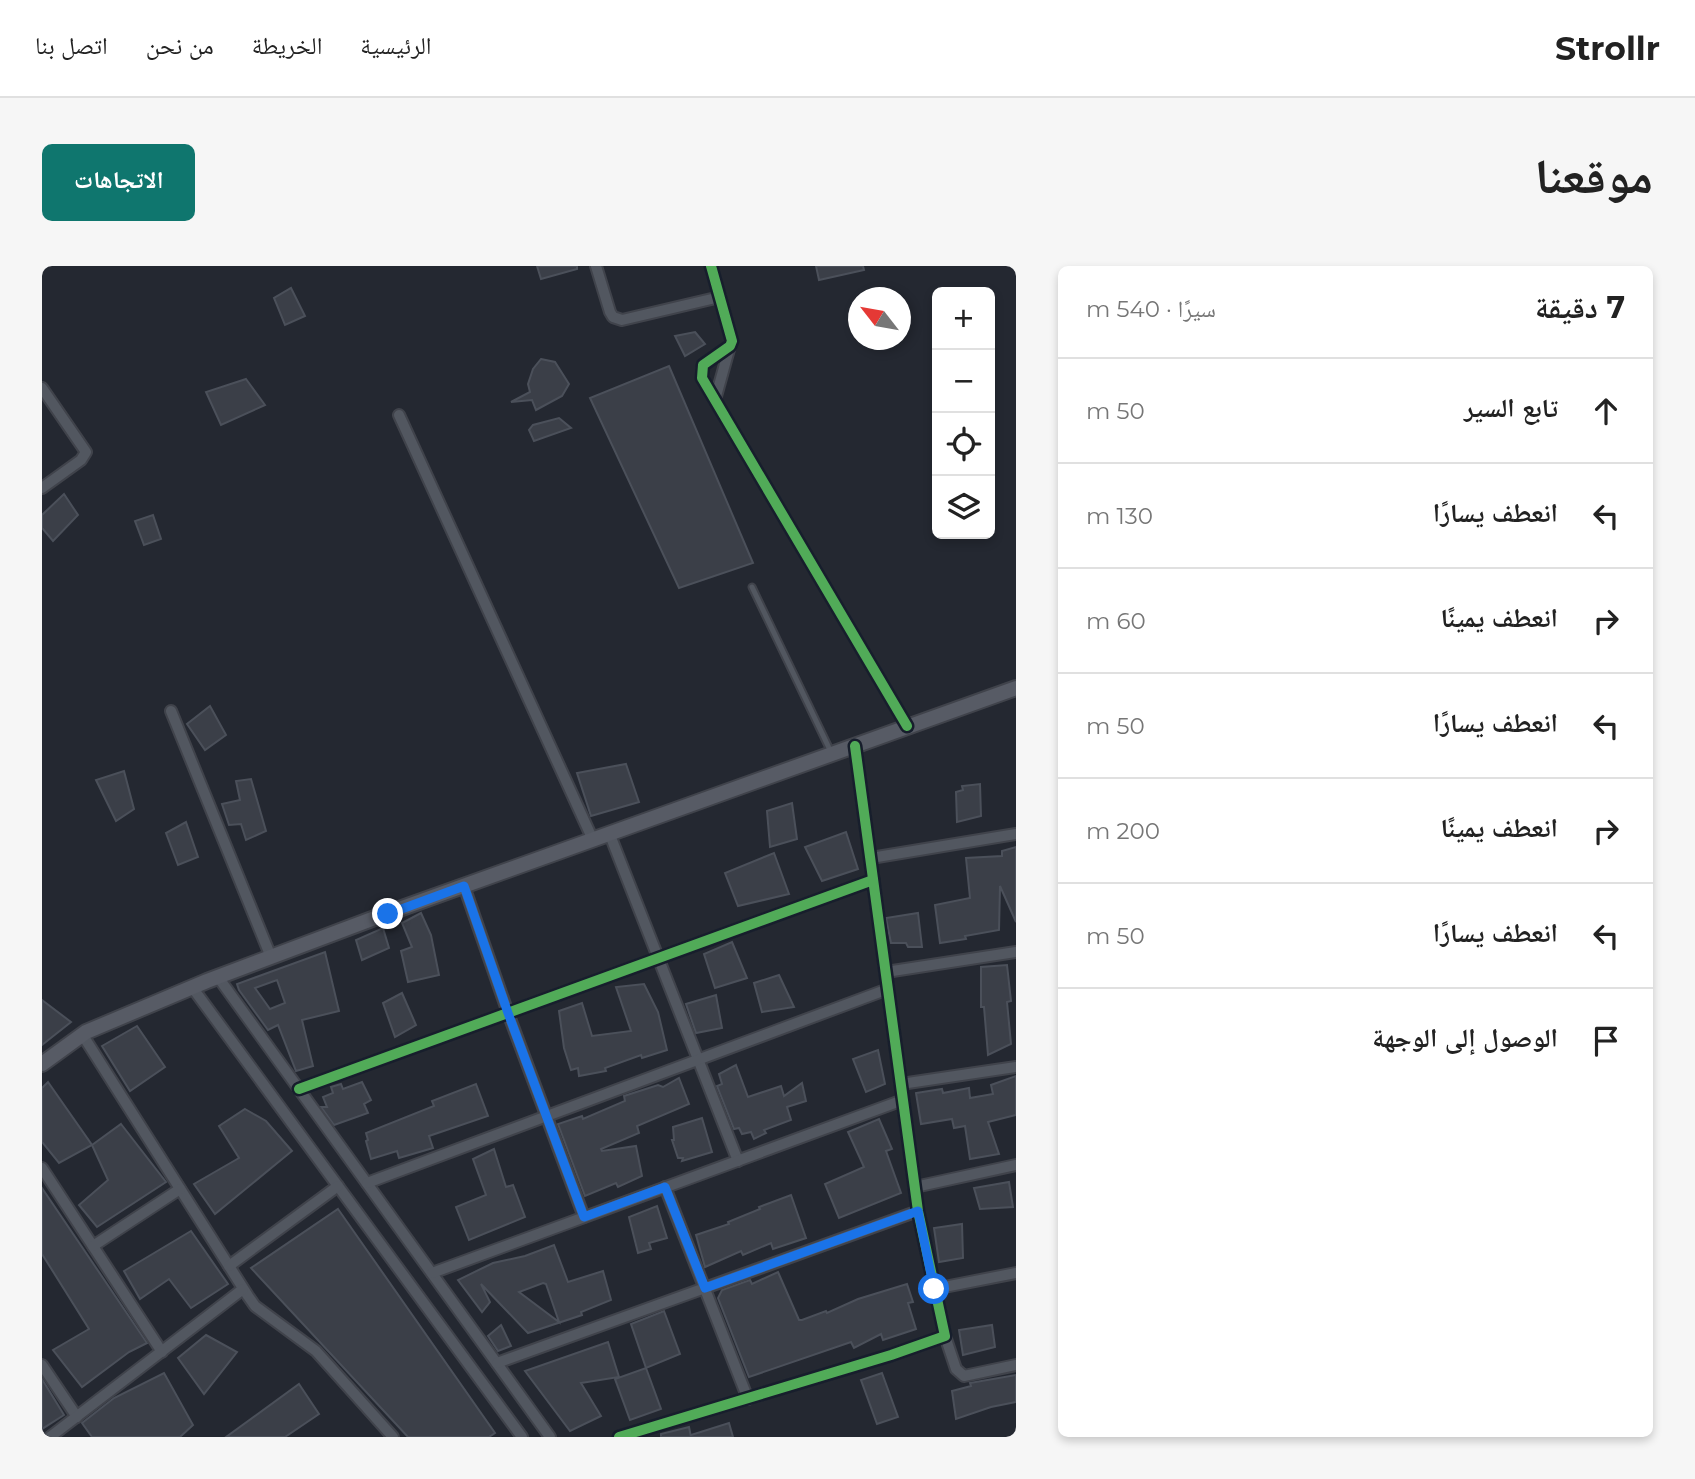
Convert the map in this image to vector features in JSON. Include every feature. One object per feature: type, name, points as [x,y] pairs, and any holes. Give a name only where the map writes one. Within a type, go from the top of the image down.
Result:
[{"type":"main road","points":[[42,1065],[82,1034],[192,987],[464,886],[1016,688]]},
{"type":"street","points":[[596,266],[610,313],[622,320],[720,297]]},
{"type":"street","points":[[711,266],[732,339],[715,400]]},
{"type":"street","points":[[730,346],[706,361],[701,368],[702,378],[907,726]]},
{"type":"street","points":[[42,488],[81,460],[86,452],[83,444],[44,396]]},
{"type":"street","points":[[399,415],[593,841]]},
{"type":"street","points":[[171,711],[271,957]]},
{"type":"street","points":[[855,746],[918,1211],[945,1336],[956,1369],[964,1376],[1016,1365]]},
{"type":"street","points":[[870,858],[1016,834]]},
{"type":"street","points":[[610,835],[738,1161]]},
{"type":"street","points":[[299,1089],[873,880]]},
{"type":"street","points":[[464,886],[584,1217]]},
{"type":"street","points":[[886,972],[1016,953]]},
{"type":"street","points":[[218,977],[550,1437]]},
{"type":"street","points":[[192,987],[521,1437]]},
{"type":"street","points":[[367,1183],[888,989]]},
{"type":"street","points":[[82,1034],[255,1306],[316,1352],[393,1437]]},
{"type":"street","points":[[901,1084],[1016,1067]]},
{"type":"street","points":[[432,1273],[903,1100]]},
{"type":"street","points":[[915,1187],[1016,1165]]},
{"type":"street","points":[[42,1168],[162,1352]]},
{"type":"street","points":[[229,1266],[338,1186]]},
{"type":"street","points":[[665,1187],[748,1399]]},
{"type":"street","points":[[93,1246],[180,1189]]},
{"type":"street","points":[[497,1363],[918,1211]]},
{"type":"street","points":[[934,1289],[1016,1273]]},
{"type":"street","points":[[50,1437],[243,1289]]},
{"type":"street","points":[[620,1437],[945,1336]]},
{"type":"street","points":[[42,1365],[77,1417]]},
{"type":"lane","points":[[752,587],[832,754]]},
{"type":"building","points":[[537,266],[577,266],[577,269],[541,279]]},
{"type":"building","points":[[816,266],[863,266],[864,270],[819,280]]},
{"type":"building","points":[[291,288],[305,316],[285,325],[274,298]]},
{"type":"building","points":[[695,332],[705,344],[685,356],[675,336]]},
{"type":"building","points":[[541,359],[555,362],[569,384],[562,396],[536,410],[532,400],[511,402],[530,392],[528,384],[533,369]]},
{"type":"building","points":[[669,366],[753,563],[679,588],[590,398]]},
{"type":"building","points":[[246,379],[265,405],[221,425],[206,392]]},
{"type":"building","points":[[559,418],[571,428],[534,441],[529,430],[533,425]]},
{"type":"building","points":[[64,494],[78,515],[53,541],[42,528],[42,515]]},
{"type":"building","points":[[153,515],[161,539],[144,545],[135,521]]},
{"type":"building","points":[[210,706],[226,735],[205,750],[187,724]]},
{"type":"building","points":[[626,764],[639,802],[591,816],[577,773]]},
{"type":"building","points":[[124,771],[134,809],[116,821],[96,780]]},
{"type":"building","points":[[251,779],[266,831],[246,840],[241,824],[229,825],[222,804],[240,800],[236,781]]},
{"type":"building","points":[[980,784],[981,816],[957,822],[956,792],[963,790],[962,786]]},
{"type":"building","points":[[792,803],[797,839],[770,847],[767,811]]},
{"type":"building","points":[[186,822],[198,857],[178,865],[166,833]]},
{"type":"building","points":[[846,832],[858,869],[822,881],[805,847]]},
{"type":"building","points":[[1016,847],[1016,922],[1000,886],[999,930],[940,943],[935,905],[970,898],[966,858],[1002,856],[1002,851]]},
{"type":"building","points":[[774,853],[789,894],[738,906],[725,873]]},
{"type":"building","points":[[421,913],[431,935],[439,975],[408,982],[401,951],[412,947],[402,923]]},
{"type":"building","points":[[918,913],[922,947],[891,943],[886,918]]},
{"type":"building","points":[[383,928],[389,948],[362,960],[356,940]]},
{"type":"building","points":[[732,942],[747,978],[715,988],[704,954]]},
{"type":"building","points":[[325,952],[339,1011],[302,1020],[313,1066],[296,1071],[278,1025],[268,1030],[237,984]],"holes":[[[277,980],[285,1003],[270,1009],[255,988]]]},
{"type":"building","points":[[1007,965],[1011,1001],[1007,1002],[1011,1044],[988,1055],[984,1007],[981,1007],[981,967]]},
{"type":"building","points":[[779,975],[794,1007],[762,1012],[754,983]]},
{"type":"building","points":[[644,984],[658,1012],[667,1050],[642,1058],[641,1055],[605,1068],[606,1071],[579,1076],[578,1068],[571,1070],[564,1048],[559,1011],[582,1003],[592,1036],[631,1031],[616,987]]},
{"type":"building","points":[[402,993],[416,1025],[395,1037],[383,1003]]},
{"type":"building","points":[[716,995],[722,1028],[696,1033],[686,1004]]},
{"type":"building","points":[[42,1000],[71,1022],[42,1045]]},
{"type":"building","points":[[137,1026],[165,1067],[130,1091],[102,1046]]},
{"type":"building","points":[[878,1050],[885,1084],[866,1092],[853,1059]]},
{"type":"building","points":[[736,1065],[748,1097],[781,1086],[784,1096],[802,1083],[806,1101],[787,1107],[791,1120],[764,1130],[766,1133],[754,1139],[751,1132],[742,1134],[739,1128],[734,1129],[717,1086],[722,1084],[719,1074]]},
{"type":"building","points":[[1016,1076],[1016,1115],[988,1122],[999,1154],[970,1159],[965,1126],[954,1128],[952,1119],[921,1124],[916,1093],[942,1089],[943,1093],[969,1088],[970,1098],[993,1094],[991,1085]]},
{"type":"building","points":[[679,1078],[689,1104],[637,1126],[639,1133],[601,1149],[636,1146],[642,1176],[618,1187],[616,1183],[585,1196],[558,1124],[582,1116],[583,1119],[625,1101],[624,1096],[658,1085],[663,1087]]},
{"type":"building","points":[[48,1082],[92,1145],[59,1163],[42,1142],[42,1088]]},
{"type":"building","points":[[362,1082],[371,1100],[364,1104],[368,1113],[334,1125],[321,1107],[327,1107],[323,1097],[333,1093],[331,1087],[341,1084],[343,1089]]},
{"type":"building","points":[[476,1084],[488,1116],[429,1136],[433,1148],[399,1158],[397,1151],[371,1159],[366,1133],[434,1106],[432,1101]]},
{"type":"building","points":[[245,1109],[266,1121],[292,1151],[215,1214],[194,1184],[239,1158],[219,1126]]},
{"type":"building","points":[[702,1118],[712,1152],[682,1161],[683,1158],[678,1158],[672,1140],[673,1127]]},
{"type":"building","points":[[879,1119],[892,1149],[886,1151],[901,1193],[839,1218],[825,1184],[864,1167],[848,1132]]},
{"type":"building","points":[[121,1124],[166,1182],[97,1227],[79,1205],[108,1180],[92,1145]]},
{"type":"building","points":[[494,1149],[506,1187],[513,1185],[525,1217],[469,1240],[456,1207],[486,1195],[473,1159]]},
{"type":"building","points":[[1009,1182],[1013,1207],[980,1209],[974,1188]]},
{"type":"building","points":[[42,1188],[147,1343],[129,1352],[82,1387],[53,1350],[89,1329],[42,1254]]},
{"type":"building","points":[[791,1195],[806,1238],[773,1249],[771,1243],[743,1255],[741,1251],[705,1267],[696,1235],[729,1224],[728,1222],[760,1209],[759,1207]]},
{"type":"building","points":[[657,1206],[667,1238],[649,1243],[651,1249],[638,1253],[629,1217]]},
{"type":"building","points":[[338,1209],[495,1433],[489,1437],[408,1437],[251,1268]]},
{"type":"building","points":[[962,1224],[963,1258],[939,1262],[934,1228]]},
{"type":"building","points":[[191,1231],[228,1284],[191,1308],[169,1279],[140,1299],[124,1271]]},
{"type":"building","points":[[554,1245],[568,1282],[603,1271],[611,1300],[581,1312],[582,1315],[528,1333],[481,1284],[490,1302],[482,1312],[458,1280],[493,1263],[525,1256]],"holes":[[[546,1284],[559,1322],[519,1292]]]},
{"type":"building","points":[[778,1272],[799,1320],[826,1311],[827,1313],[858,1299],[907,1284],[913,1302],[908,1303],[916,1329],[883,1340],[881,1334],[854,1348],[851,1342],[749,1377],[718,1298],[722,1290],[750,1280],[752,1284]]},
{"type":"building","points":[[664,1311],[680,1354],[646,1368],[631,1324]]},
{"type":"building","points":[[501,1325],[511,1346],[498,1351],[488,1336]]},
{"type":"building","points":[[992,1325],[995,1347],[963,1355],[959,1330]]},
{"type":"building","points":[[206,1335],[237,1352],[204,1394],[178,1358]]},
{"type":"building","points":[[608,1342],[619,1377],[581,1383],[601,1416],[570,1431],[525,1371]]},
{"type":"building","points":[[646,1368],[661,1409],[630,1420],[615,1379]]},
{"type":"building","points":[[164,1373],[193,1425],[180,1437],[92,1437],[82,1423],[114,1398]]},
{"type":"building","points":[[882,1373],[898,1417],[877,1424],[861,1380]]},
{"type":"building","points":[[1016,1375],[1016,1402],[956,1419],[952,1391],[971,1386],[970,1383]]},
{"type":"building","points":[[42,1379],[64,1415],[42,1429]]},
{"type":"building","points":[[299,1384],[319,1414],[285,1437],[226,1437]]},
{"type":"building","points":[[729,1423],[733,1437],[691,1437],[691,1435]]},
{"type":"building","points":[[689,1427],[691,1437],[661,1437],[661,1434]]},
{"type":"cycle path","points":[[711,266],[732,341],[730,346],[703,365],[702,378],[907,726]]},
{"type":"cycle path","points":[[619,1437],[891,1355],[945,1336],[918,1211],[855,746]]},
{"type":"cycle path","points":[[299,1089],[873,880]]},
{"type":"route","points":[[388,914],[464,886],[584,1217],[665,1187],[705,1288],[918,1211],[934,1289]]}]
